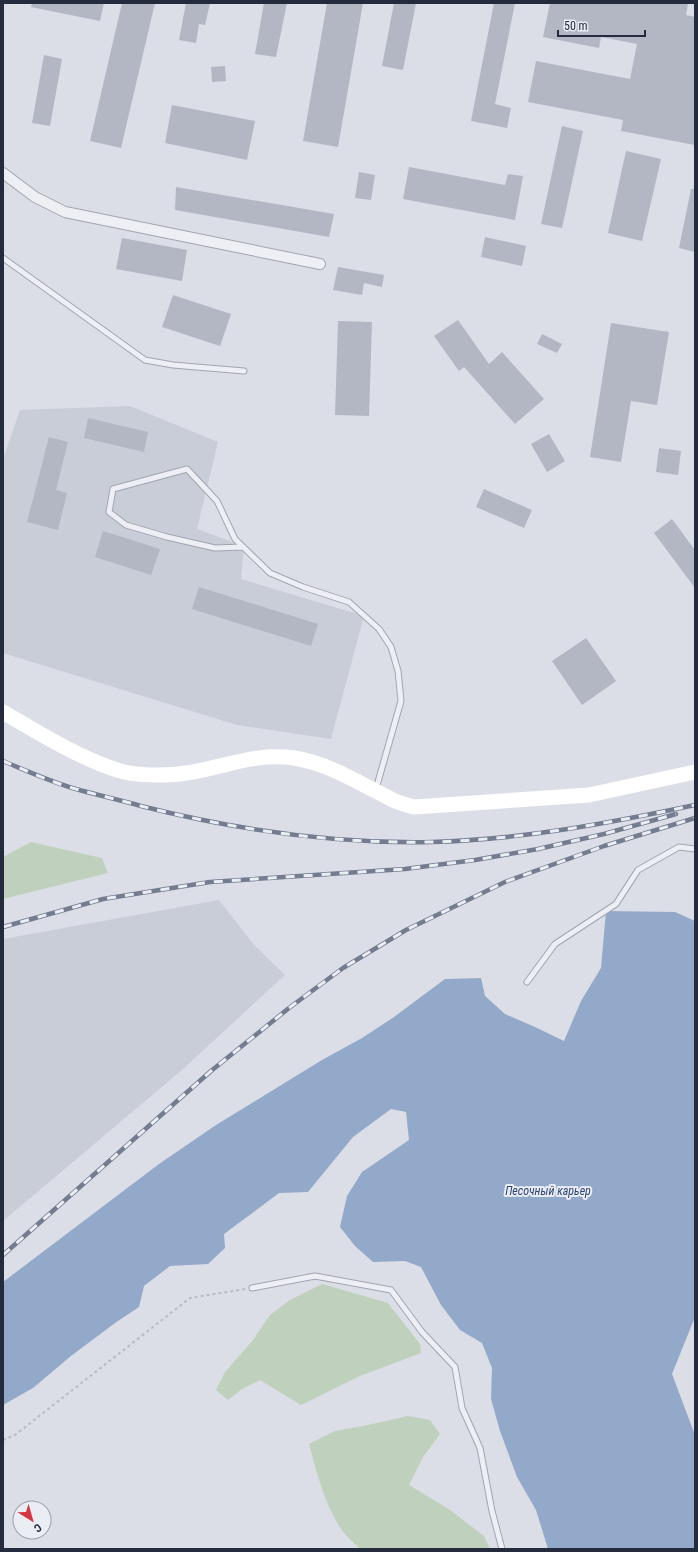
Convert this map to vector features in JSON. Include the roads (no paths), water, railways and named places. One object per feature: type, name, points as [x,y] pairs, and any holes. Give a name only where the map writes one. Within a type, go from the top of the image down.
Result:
[{"type":"street","points":[[3,174],[35,197],[65,212],[320,264]]},
{"type":"street","points":[[3,712],[66,748],[118,771],[153,775],[186,773],[261,757],[293,758],[317,764],[376,790],[392,800],[414,807],[589,795],[695,772]]},
{"type":"lane","points":[[3,258],[146,360],[173,365],[244,371]]},
{"type":"lane","points":[[243,547],[215,548],[167,537],[126,525],[109,512],[113,489],[187,469],[217,501],[235,539],[270,573],[303,587],[349,602],[379,629],[391,647],[398,671],[401,701],[376,790]]},
{"type":"lane","points":[[527,982],[555,944],[616,904],[638,870],[679,847],[695,849]]},
{"type":"lane","points":[[252,1288],[315,1276],[391,1290],[422,1332],[455,1367],[462,1408],[480,1448],[492,1511],[502,1549]]},
{"type":"water","name":"Песочный карьер","points":[[606,911],[675,912],[695,921],[695,1317],[672,1374],[695,1435],[695,1549],[548,1549],[536,1510],[517,1477],[500,1431],[491,1399],[492,1368],[482,1343],[460,1330],[441,1305],[421,1267],[405,1261],[373,1262],[355,1246],[340,1227],[347,1196],[362,1172],[409,1140],[406,1112],[391,1109],[353,1137],[308,1192],[279,1193],[224,1234],[225,1248],[208,1264],[170,1266],[144,1286],[139,1307],[71,1356],[33,1388],[3,1405],[3,1282],[159,1164],[216,1125],[322,1060],[362,1038],[394,1017],[445,979],[481,978],[485,996],[505,1014],[564,1041],[581,1001],[601,968]]},
{"type":"railway","points":[[3,761],[67,786],[177,815],[285,834],[359,841],[432,842],[498,838],[564,830],[695,805]]},
{"type":"railway","points":[[3,927],[103,899],[210,882],[405,869],[475,860],[538,849],[604,834],[676,814]]},
{"type":"railway","points":[[3,1255],[211,1071],[289,1008],[343,968],[406,930],[505,882],[604,846],[695,818]]}]
